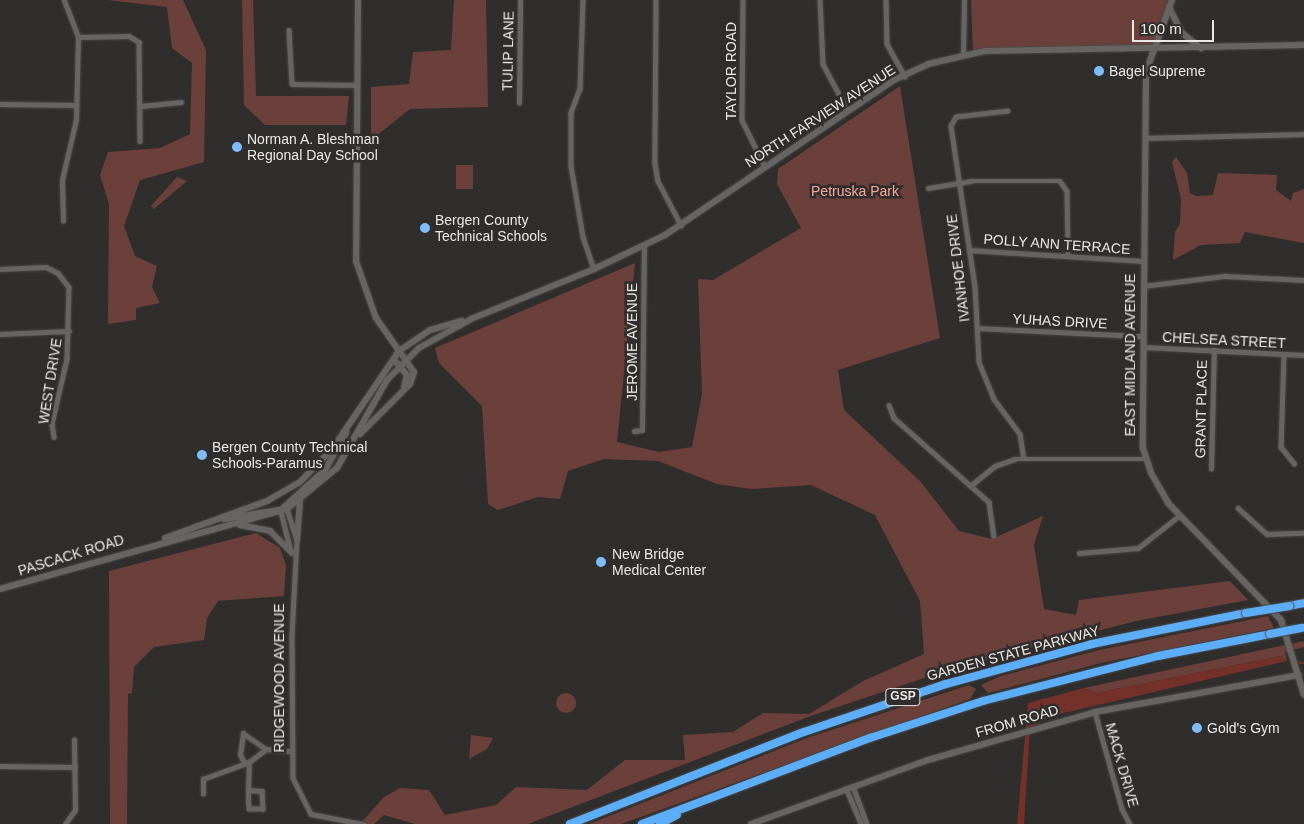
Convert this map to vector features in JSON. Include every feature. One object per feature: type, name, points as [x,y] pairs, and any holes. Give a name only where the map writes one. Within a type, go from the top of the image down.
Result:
[{"type":"highway","name":"GARDEN STATE PARKWAY","points":[[570,824],[811,729],[946,684],[1107,641],[1304,603]]},
{"type":"highway","name":"GSP","points":[[642,824],[976,703],[1100,670],[1303,628]]},
{"type":"highway","points":[[660,824],[700,802]]},
{"type":"street","points":[[63,221],[62,180],[76,106],[78,37],[64,0]]},
{"type":"street","points":[[354,441],[414,377],[406,358],[399,351],[368,304],[356,261],[358,0]]},
{"type":"street","name":"TULIP LANE","points":[[519,103],[520,0]]},
{"type":"street","points":[[583,0],[580,89],[571,113],[571,166],[582,238],[594,269]]},
{"type":"street","points":[[656,0],[655,162],[658,181],[681,225]]},
{"type":"street","name":"TAYLOR ROAD","points":[[743,0],[742,120],[765,167]]},
{"type":"street","points":[[820,0],[822,64],[848,111]]},
{"type":"street","points":[[886,0],[887,44],[905,76]]},
{"type":"street","points":[[962,54],[964,0]]},
{"type":"street","name":"EAST MIDLAND AVENUE","points":[[1172,0],[1146,72],[1142,336],[1146,459],[1161,493],[1281,620],[1293,653],[1304,695]]},
{"type":"street","points":[[1169,7],[1181,32],[1202,48]]},
{"type":"street","points":[[289,30],[288,77],[292,84],[358,85]]},
{"type":"street","points":[[78,37],[136,39],[140,47],[140,141]]},
{"type":"street","name":"NORTH FARVIEW AVENUE","points":[[149,545],[178,532],[267,501],[300,482],[333,448],[392,359],[399,351],[430,330],[471,319],[594,269],[644,246],[681,225],[848,111],[905,76],[962,54],[1304,45]]},
{"type":"street","points":[[140,106],[180,102]]},
{"type":"street","points":[[0,104],[76,106]]},
{"type":"street","name":"IVANHOE DRIVE","points":[[1008,111],[954,119],[951,126],[969,250],[981,369],[994,399],[1017,426],[1024,458]]},
{"type":"street","points":[[1145,138],[1304,134]]},
{"type":"street","points":[[928,188],[959,182],[1060,181],[1067,191],[1068,256]]},
{"type":"street","name":"JEROME AVENUE","points":[[634,431],[642,430],[644,246]]},
{"type":"street","name":"POLLY ANN TERRACE","points":[[969,250],[1144,261]]},
{"type":"street","name":"WEST DRIVE","points":[[0,269],[39,266],[58,273],[71,294],[64,377],[52,424],[54,437]]},
{"type":"street","points":[[1143,286],[1225,276],[1304,280]]},
{"type":"street","name":"NORTH FARVIEW AVENUE","points":[[149,545],[284,510],[300,500],[337,468],[354,441],[369,408],[399,364],[471,319]]},
{"type":"street","name":"YUHAS DRIVE","points":[[977,328],[1142,336]]},
{"type":"street","points":[[0,334],[69,332]]},
{"type":"street","name":"CHELSEA STREET","points":[[1142,347],[1304,355]]},
{"type":"street","name":"GRANT PLACE","points":[[1211,469],[1214,350]]},
{"type":"street","points":[[1284,354],[1281,447],[1294,463]]},
{"type":"street","points":[[392,359],[399,364],[407,375],[402,390]]},
{"type":"street","points":[[889,405],[894,418],[990,503],[994,536]]},
{"type":"street","points":[[178,532],[284,510],[326,470],[350,421]]},
{"type":"street","points":[[970,486],[1000,463],[1024,458],[1146,459]]},
{"type":"street","points":[[297,540],[300,500]]},
{"type":"street","points":[[1238,508],[1267,534],[1304,533]]},
{"type":"street","name":"RIDGEWOOD AVENUE","points":[[284,510],[297,540],[294,563],[291,750],[299,791],[318,818],[362,824]]},
{"type":"street","name":"RIDGEWOOD AVENUE","points":[[284,510],[294,563]]},
{"type":"street","points":[[1079,553],[1138,548],[1180,515]]},
{"type":"street","points":[[234,524],[270,531],[292,553]]},
{"type":"street","name":"PASCACK ROAD","points":[[0,589],[149,545]]},
{"type":"street","name":"FROM ROAD","points":[[750,824],[846,788],[1034,728],[1095,712],[1299,675]]},
{"type":"street","name":"MACK DRIVE","points":[[1095,712],[1122,809],[1130,824]]},
{"type":"street","points":[[248,790],[262,791],[263,809],[249,809],[248,790],[247,763],[240,755],[243,733],[266,749],[291,750]]},
{"type":"street","points":[[65,824],[75,810],[74,740]]},
{"type":"street","points":[[203,794],[203,780],[247,763],[266,749]]},
{"type":"street","points":[[0,766],[75,767]]},
{"type":"street","points":[[853,786],[867,824]]},
{"type":"street","points":[[846,788],[861,824]]},
{"type":"green space","points":[[108,0],[183,0],[206,50],[204,162],[140,180],[124,226],[135,256],[157,266],[152,287],[160,303],[136,308],[136,320],[108,324],[109,204],[100,175],[108,152],[160,148],[190,134],[192,63],[172,48],[167,7]]},
{"type":"green space","points":[[242,0],[253,0],[256,96],[349,96],[346,125],[265,125],[244,105]]},
{"type":"green space","points":[[454,0],[486,0],[488,107],[410,109],[371,140],[371,87],[409,84],[413,52],[451,50]]},
{"type":"green space","points":[[971,0],[1172,0],[1153,50],[973,52]]},
{"type":"green space","name":"Petruska Park","points":[[900,86],[940,338],[838,370],[844,410],[920,481],[959,531],[992,539],[1043,516],[1034,545],[1044,609],[1076,615],[1079,600],[1230,581],[1248,600],[1136,621],[957,667],[808,717],[528,824],[415,824],[384,815],[374,824],[360,824],[384,797],[400,788],[429,790],[445,815],[496,805],[516,787],[587,790],[625,760],[685,760],[683,735],[733,732],[763,713],[809,714],[863,681],[924,654],[920,601],[875,515],[811,485],[751,489],[717,484],[658,461],[604,459],[568,471],[560,499],[538,497],[498,510],[488,504],[482,406],[439,363],[435,348],[635,263],[617,442],[659,452],[692,447],[702,394],[698,279],[713,280],[801,228],[777,184],[778,169]]},
{"type":"green space","points":[[1176,157],[1187,173],[1190,193],[1196,196],[1213,195],[1218,173],[1277,175],[1276,190],[1291,201],[1293,193],[1304,189],[1304,243],[1245,232],[1240,243],[1201,245],[1173,260],[1175,232],[1180,224],[1181,199],[1172,162]]},
{"type":"green space","points":[[456,165],[473,165],[473,189],[456,189]]},
{"type":"green space","points":[[177,177],[187,181],[154,209],[151,206]]},
{"type":"green space","points":[[256,533],[280,548],[286,565],[284,596],[218,601],[207,618],[204,640],[154,647],[134,667],[132,693],[128,694],[127,824],[110,824],[109,571]]},
{"type":"green space","points":[[1268,616],[1274,628],[1101,663],[988,693],[981,685],[1001,676],[1099,650]]},
{"type":"green space","points":[[1304,641],[1304,647],[1285,652],[1287,661],[1281,656],[1096,693],[1084,688]]},
{"type":"green space","points":[[969,685],[976,689],[970,699],[621,824],[589,824],[807,738]]},
{"type":"green space","points":[[566,693],[573,696],[576,703],[573,710],[566,713],[559,710],[556,703],[559,696]]},
{"type":"green space","points":[[471,735],[493,738],[487,749],[469,759]]},
{"type":"shaded area","points":[[1281,656],[1287,661],[1051,716],[1030,728],[1024,824],[1017,824],[1028,703],[1084,688],[1096,693]]},
{"type":"waterway","points":[[1296,662],[1304,663]]},
{"type":"place","name":"Bagel Supreme","points":[[1099,71]]},
{"type":"place","name":"Norman A. Bleshman Regional Day School","points":[[237,147]]},
{"type":"place","name":"Bergen County Technical Schools","points":[[425,228]]},
{"type":"place","name":"Bergen County Technical Schools-Paramus","points":[[202,455]]},
{"type":"place","name":"New Bridge Medical Center","points":[[601,562]]},
{"type":"place","name":"Gold's Gym","points":[[1197,728]]}]
